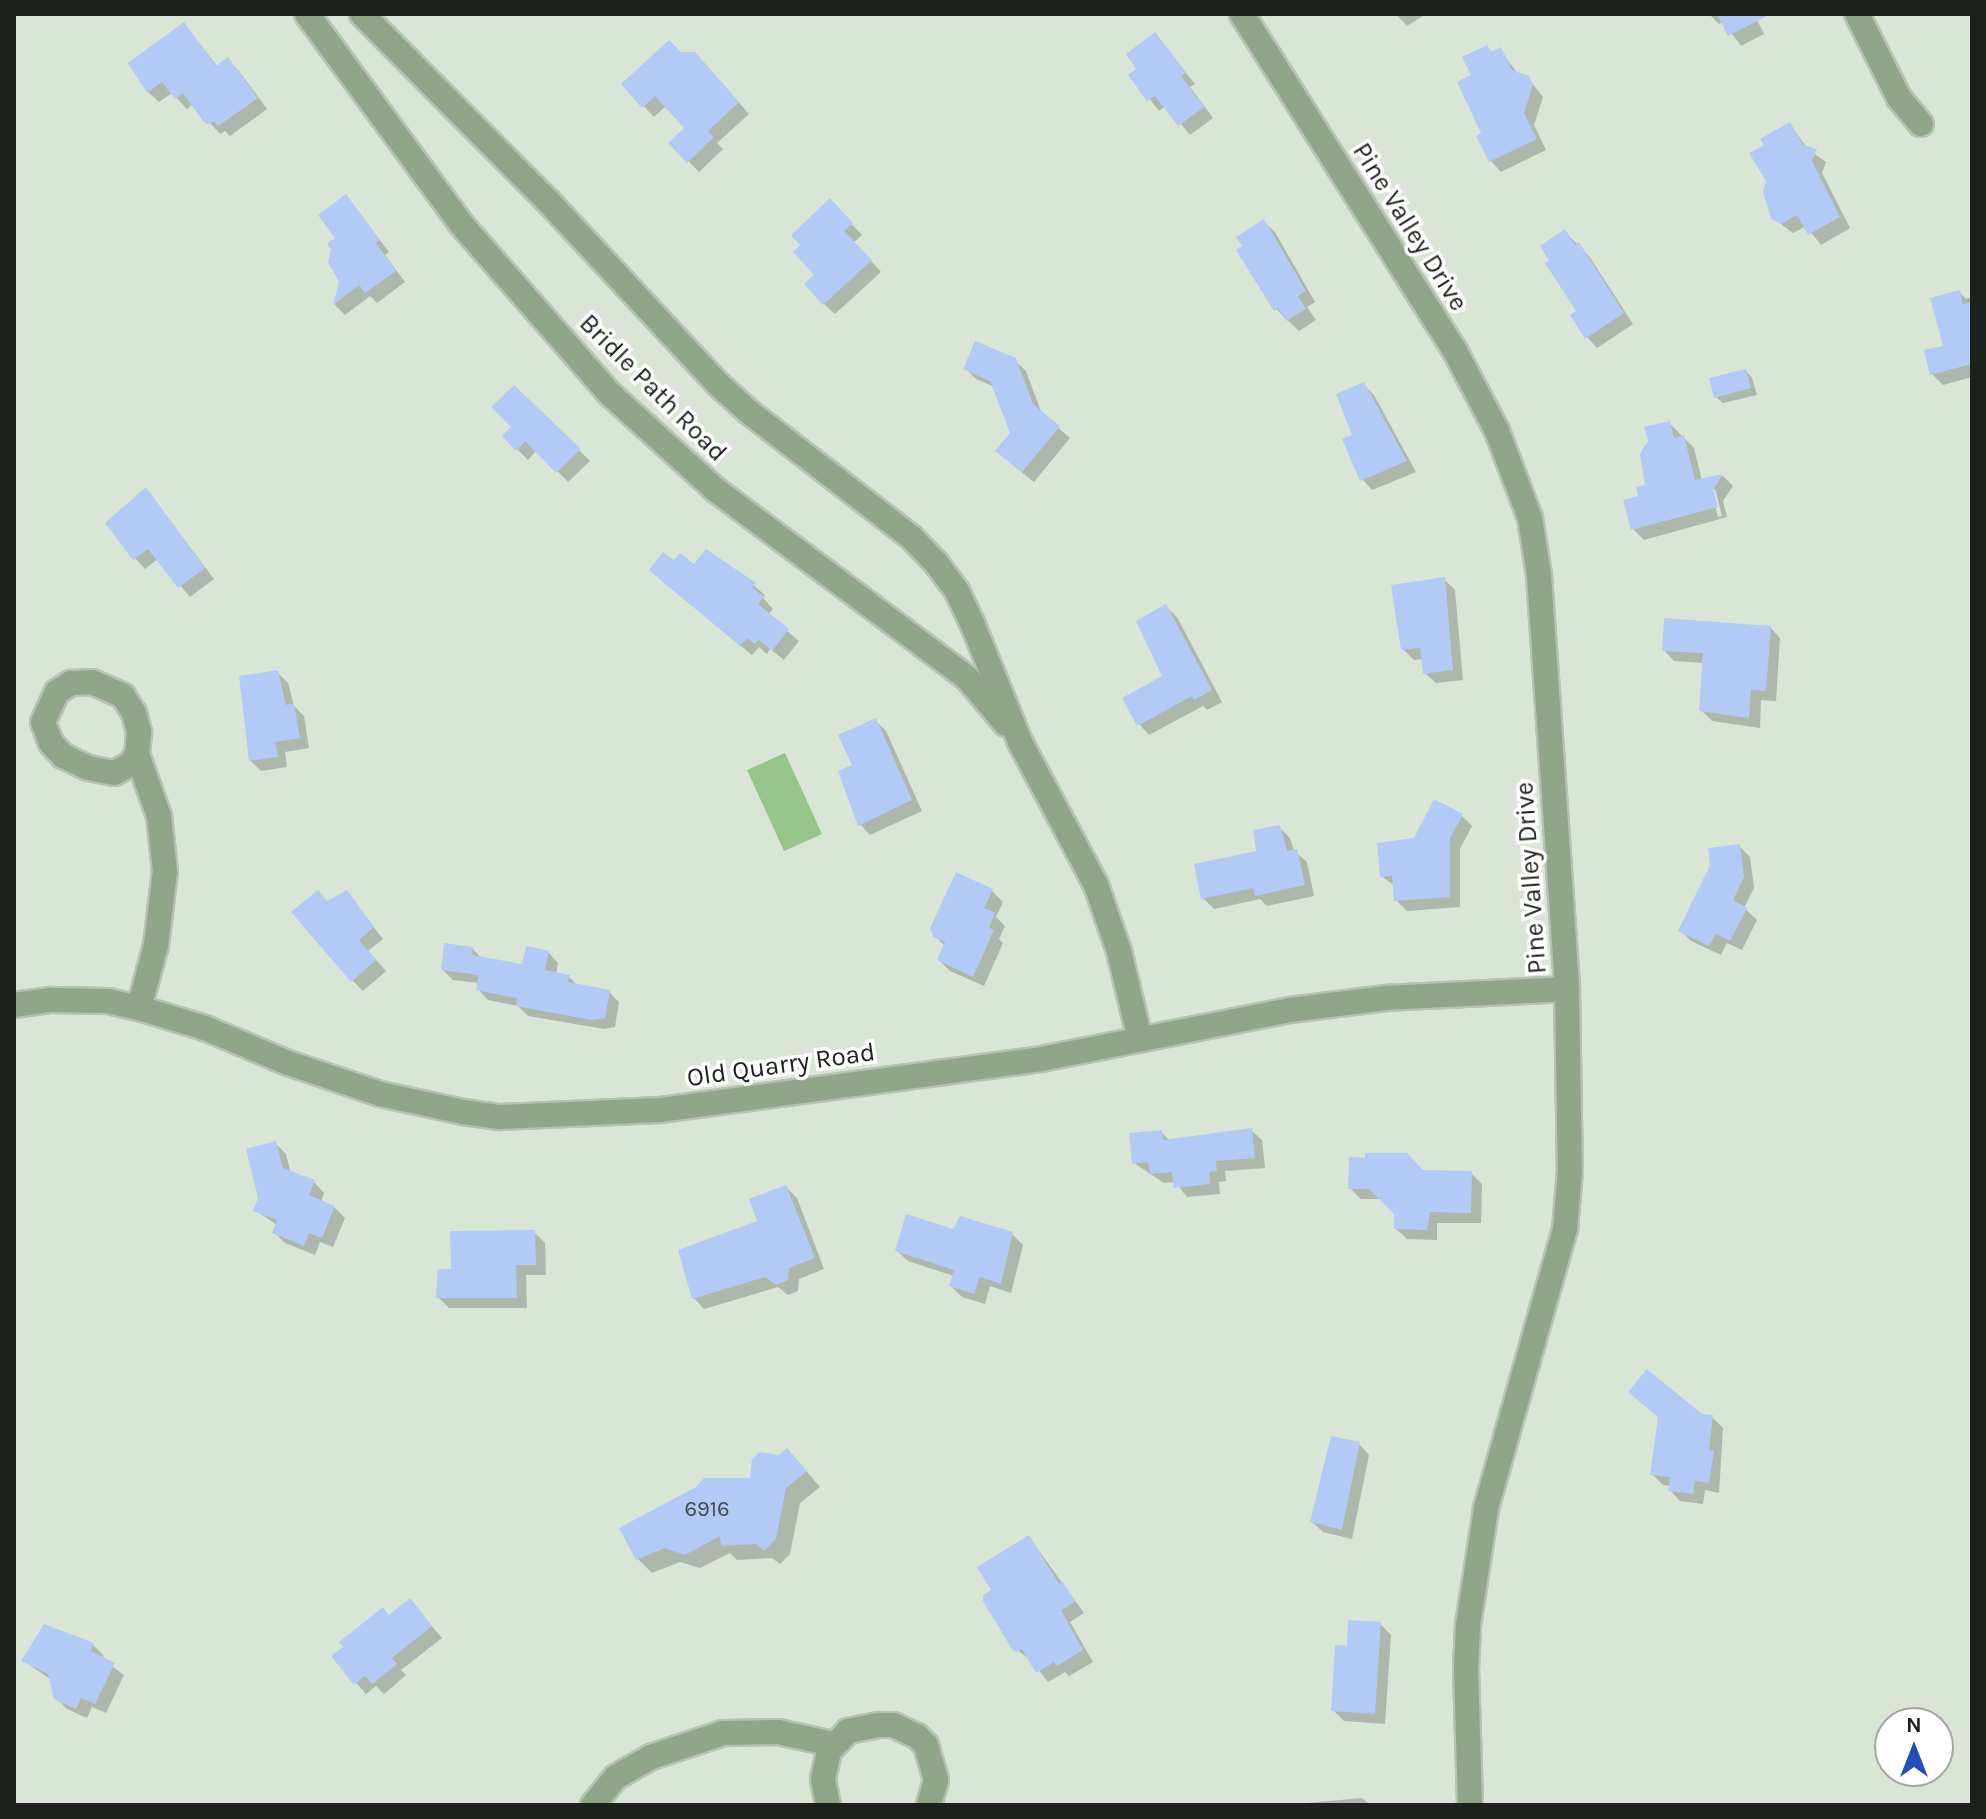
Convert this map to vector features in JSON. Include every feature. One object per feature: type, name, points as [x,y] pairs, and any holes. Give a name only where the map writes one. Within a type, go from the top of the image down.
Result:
[{"type":"street","name":"Bridle Path Road","points":[[307,14],[462,225],[610,394],[716,490],[967,678],[1020,742]]},
{"type":"street","name":"Bridle Path Road","points":[[362,14],[547,200],[718,384],[749,412],[911,537],[936,563],[957,591],[1020,742],[1096,885],[1119,951],[1140,1040]]},
{"type":"street","name":"Pine Valley Drive","points":[[1242,14],[1454,349],[1497,431],[1530,518],[1539,575],[1567,989],[1570,1170],[1565,1229],[1486,1509],[1468,1625],[1466,1669],[1470,1805]]},
{"type":"street","points":[[1857,14],[1899,98],[1921,124]]},
{"type":"street","points":[[137,754],[159,816],[165,871],[156,945],[139,1008]]},
{"type":"street","name":"Old Quarry Road","points":[[14,1005],[51,1000],[108,1001],[139,1008],[205,1028],[288,1063],[380,1094],[500,1117],[660,1110],[1041,1059],[1290,1010],[1386,998],[1567,989]]},
{"type":"street","points":[[828,1805],[823,1779],[833,1744],[848,1731],[879,1725],[893,1725],[917,1736],[926,1745],[936,1780],[929,1805]]},
{"type":"street","points":[[593,1805],[616,1777],[651,1757],[723,1733],[778,1732],[833,1744]]},
{"type":"green space","points":[[785,753],[822,834],[784,851],[747,770]]},
{"type":"building","points":[[1717,14],[1771,14],[1728,36]]},
{"type":"building","points":[[184,22],[216,66],[228,57],[258,98],[218,126],[214,121],[208,125],[183,93],[175,99],[162,82],[147,93],[128,63]]},
{"type":"building","points":[[1155,32],[1186,72],[1181,76],[1204,107],[1178,126],[1155,96],[1147,101],[1128,75],[1136,69],[1126,54]]},
{"type":"building","points":[[669,40],[681,52],[695,52],[739,102],[708,131],[714,137],[687,163],[668,143],[684,128],[655,96],[642,108],[621,84]]},
{"type":"building","points":[[1487,45],[1491,52],[1501,47],[1512,70],[1529,76],[1533,85],[1524,113],[1537,139],[1489,162],[1476,136],[1481,133],[1457,82],[1471,75],[1462,57]]},
{"type":"building","points":[[1790,122],[1803,145],[1817,149],[1812,161],[1840,217],[1808,235],[1797,215],[1781,224],[1771,219],[1763,192],[1766,181],[1749,153],[1764,145],[1760,139]]},
{"type":"building","points":[[346,194],[380,240],[376,243],[396,271],[365,293],[359,285],[333,305],[339,282],[328,262],[331,249],[327,244],[335,238],[318,215]]},
{"type":"building","points":[[830,198],[853,223],[844,231],[872,260],[823,305],[804,284],[814,275],[793,252],[800,245],[791,235]]},
{"type":"building","points":[[1264,219],[1306,291],[1298,296],[1306,309],[1286,321],[1278,308],[1274,311],[1236,250],[1242,246],[1236,237]]},
{"type":"building","points":[[1565,229],[1575,245],[1579,242],[1624,313],[1585,339],[1570,315],[1576,311],[1545,263],[1549,261],[1540,246]]},
{"type":"building","points":[[1960,290],[1963,304],[1972,302],[1972,364],[1930,375],[1924,350],[1943,346],[1930,298]]},
{"type":"building","points":[[975,341],[1016,358],[1033,404],[1060,426],[1022,472],[995,451],[1010,433],[990,381],[963,369]]},
{"type":"building","points":[[1746,369],[1751,388],[1714,398],[1709,378]]},
{"type":"building","points":[[1364,382],[1407,461],[1360,481],[1342,439],[1352,435],[1336,394]]},
{"type":"building","points":[[514,385],[581,449],[556,473],[525,441],[516,451],[502,436],[511,427],[491,407]]},
{"type":"building","points":[[1670,421],[1674,438],[1684,435],[1695,480],[1723,474],[1713,490],[1718,507],[1631,530],[1623,500],[1638,496],[1636,487],[1645,485],[1640,454],[1648,441],[1644,427]]},
{"type":"building","points":[[146,487],[205,568],[178,588],[148,549],[133,560],[105,523]]},
{"type":"building","points":[[706,549],[756,583],[752,587],[764,597],[758,604],[789,629],[772,651],[759,640],[755,644],[747,638],[740,646],[649,570],[663,552],[674,560],[680,553],[694,564]]},
{"type":"building","points":[[1445,577],[1453,670],[1423,674],[1420,648],[1401,650],[1391,585]]},
{"type":"building","points":[[1166,604],[1212,690],[1194,700],[1192,696],[1137,726],[1122,698],[1162,676],[1136,621]]},
{"type":"building","points":[[1664,618],[1771,626],[1766,691],[1751,690],[1749,718],[1699,711],[1703,653],[1662,651]]},
{"type":"building","points":[[278,670],[286,705],[294,703],[300,738],[275,742],[278,757],[249,761],[239,676]]},
{"type":"building","points":[[876,718],[912,800],[858,826],[838,771],[852,765],[838,735]]},
{"type":"building","points":[[1434,799],[1463,814],[1450,838],[1450,897],[1394,901],[1392,876],[1380,877],[1377,843],[1414,838]]},
{"type":"building","points":[[1280,825],[1287,851],[1297,849],[1305,885],[1255,896],[1253,888],[1201,899],[1194,864],[1256,851],[1253,830]]},
{"type":"building","points":[[1740,844],[1744,877],[1733,900],[1747,908],[1730,941],[1716,934],[1709,946],[1678,931],[1710,865],[1708,848]]},
{"type":"building","points":[[956,872],[993,889],[984,908],[995,913],[989,928],[994,930],[973,977],[937,960],[945,942],[933,937],[930,928]]},
{"type":"building","points":[[318,890],[327,901],[347,890],[374,927],[359,940],[376,960],[351,982],[291,912]]},
{"type":"building","points":[[444,943],[473,947],[472,955],[522,964],[526,946],[549,951],[545,970],[570,975],[568,982],[610,990],[605,1018],[592,1020],[516,1006],[517,998],[476,990],[479,975],[441,970]]},
{"type":"building","points":[[1252,1128],[1255,1158],[1216,1161],[1217,1171],[1209,1172],[1210,1184],[1174,1188],[1172,1172],[1151,1174],[1148,1162],[1132,1164],[1129,1133],[1162,1130],[1163,1140]]},
{"type":"building","points":[[276,1141],[283,1168],[315,1180],[309,1195],[335,1206],[322,1238],[309,1233],[304,1246],[272,1233],[277,1220],[253,1211],[258,1198],[246,1149]]},
{"type":"building","points":[[1365,1153],[1407,1153],[1423,1170],[1472,1171],[1471,1213],[1430,1212],[1427,1230],[1394,1229],[1394,1214],[1369,1189],[1348,1189],[1349,1157],[1365,1158]]},
{"type":"building","points":[[786,1185],[815,1258],[789,1268],[788,1280],[776,1285],[765,1277],[692,1299],[678,1250],[757,1221],[749,1199]]},
{"type":"building","points":[[906,1214],[953,1229],[960,1216],[1013,1232],[1001,1284],[980,1277],[974,1294],[949,1286],[954,1270],[895,1251]]},
{"type":"building","points":[[535,1230],[536,1265],[516,1265],[517,1298],[436,1298],[438,1269],[451,1269],[450,1231]]},
{"type":"building","points":[[1647,1369],[1702,1414],[1713,1415],[1709,1450],[1714,1451],[1709,1483],[1695,1481],[1693,1494],[1668,1491],[1670,1477],[1650,1475],[1658,1417],[1628,1392]]},
{"type":"building","points":[[1331,1436],[1360,1442],[1342,1530],[1310,1522]]},
{"type":"building","points":[[787,1448],[807,1471],[786,1488],[776,1539],[764,1551],[756,1544],[721,1546],[720,1536],[685,1555],[665,1548],[636,1560],[619,1528],[696,1487],[704,1478],[750,1478],[752,1459],[760,1452],[779,1455]]},
{"type":"building","points":[[1029,1535],[1059,1584],[1063,1582],[1075,1602],[1061,1610],[1083,1650],[1057,1666],[1054,1662],[1036,1673],[1022,1649],[1017,1652],[1012,1649],[983,1601],[983,1595],[991,1590],[977,1567]]},
{"type":"building","points":[[410,1598],[432,1626],[392,1658],[397,1664],[372,1684],[365,1676],[354,1685],[331,1656],[343,1647],[339,1642],[383,1607],[389,1615]]},
{"type":"building","points":[[1348,1620],[1381,1622],[1375,1714],[1331,1711],[1335,1645],[1347,1646]]},
{"type":"building","points":[[44,1624],[94,1643],[91,1651],[115,1663],[95,1704],[81,1698],[76,1709],[54,1699],[48,1674],[21,1661]]}]
